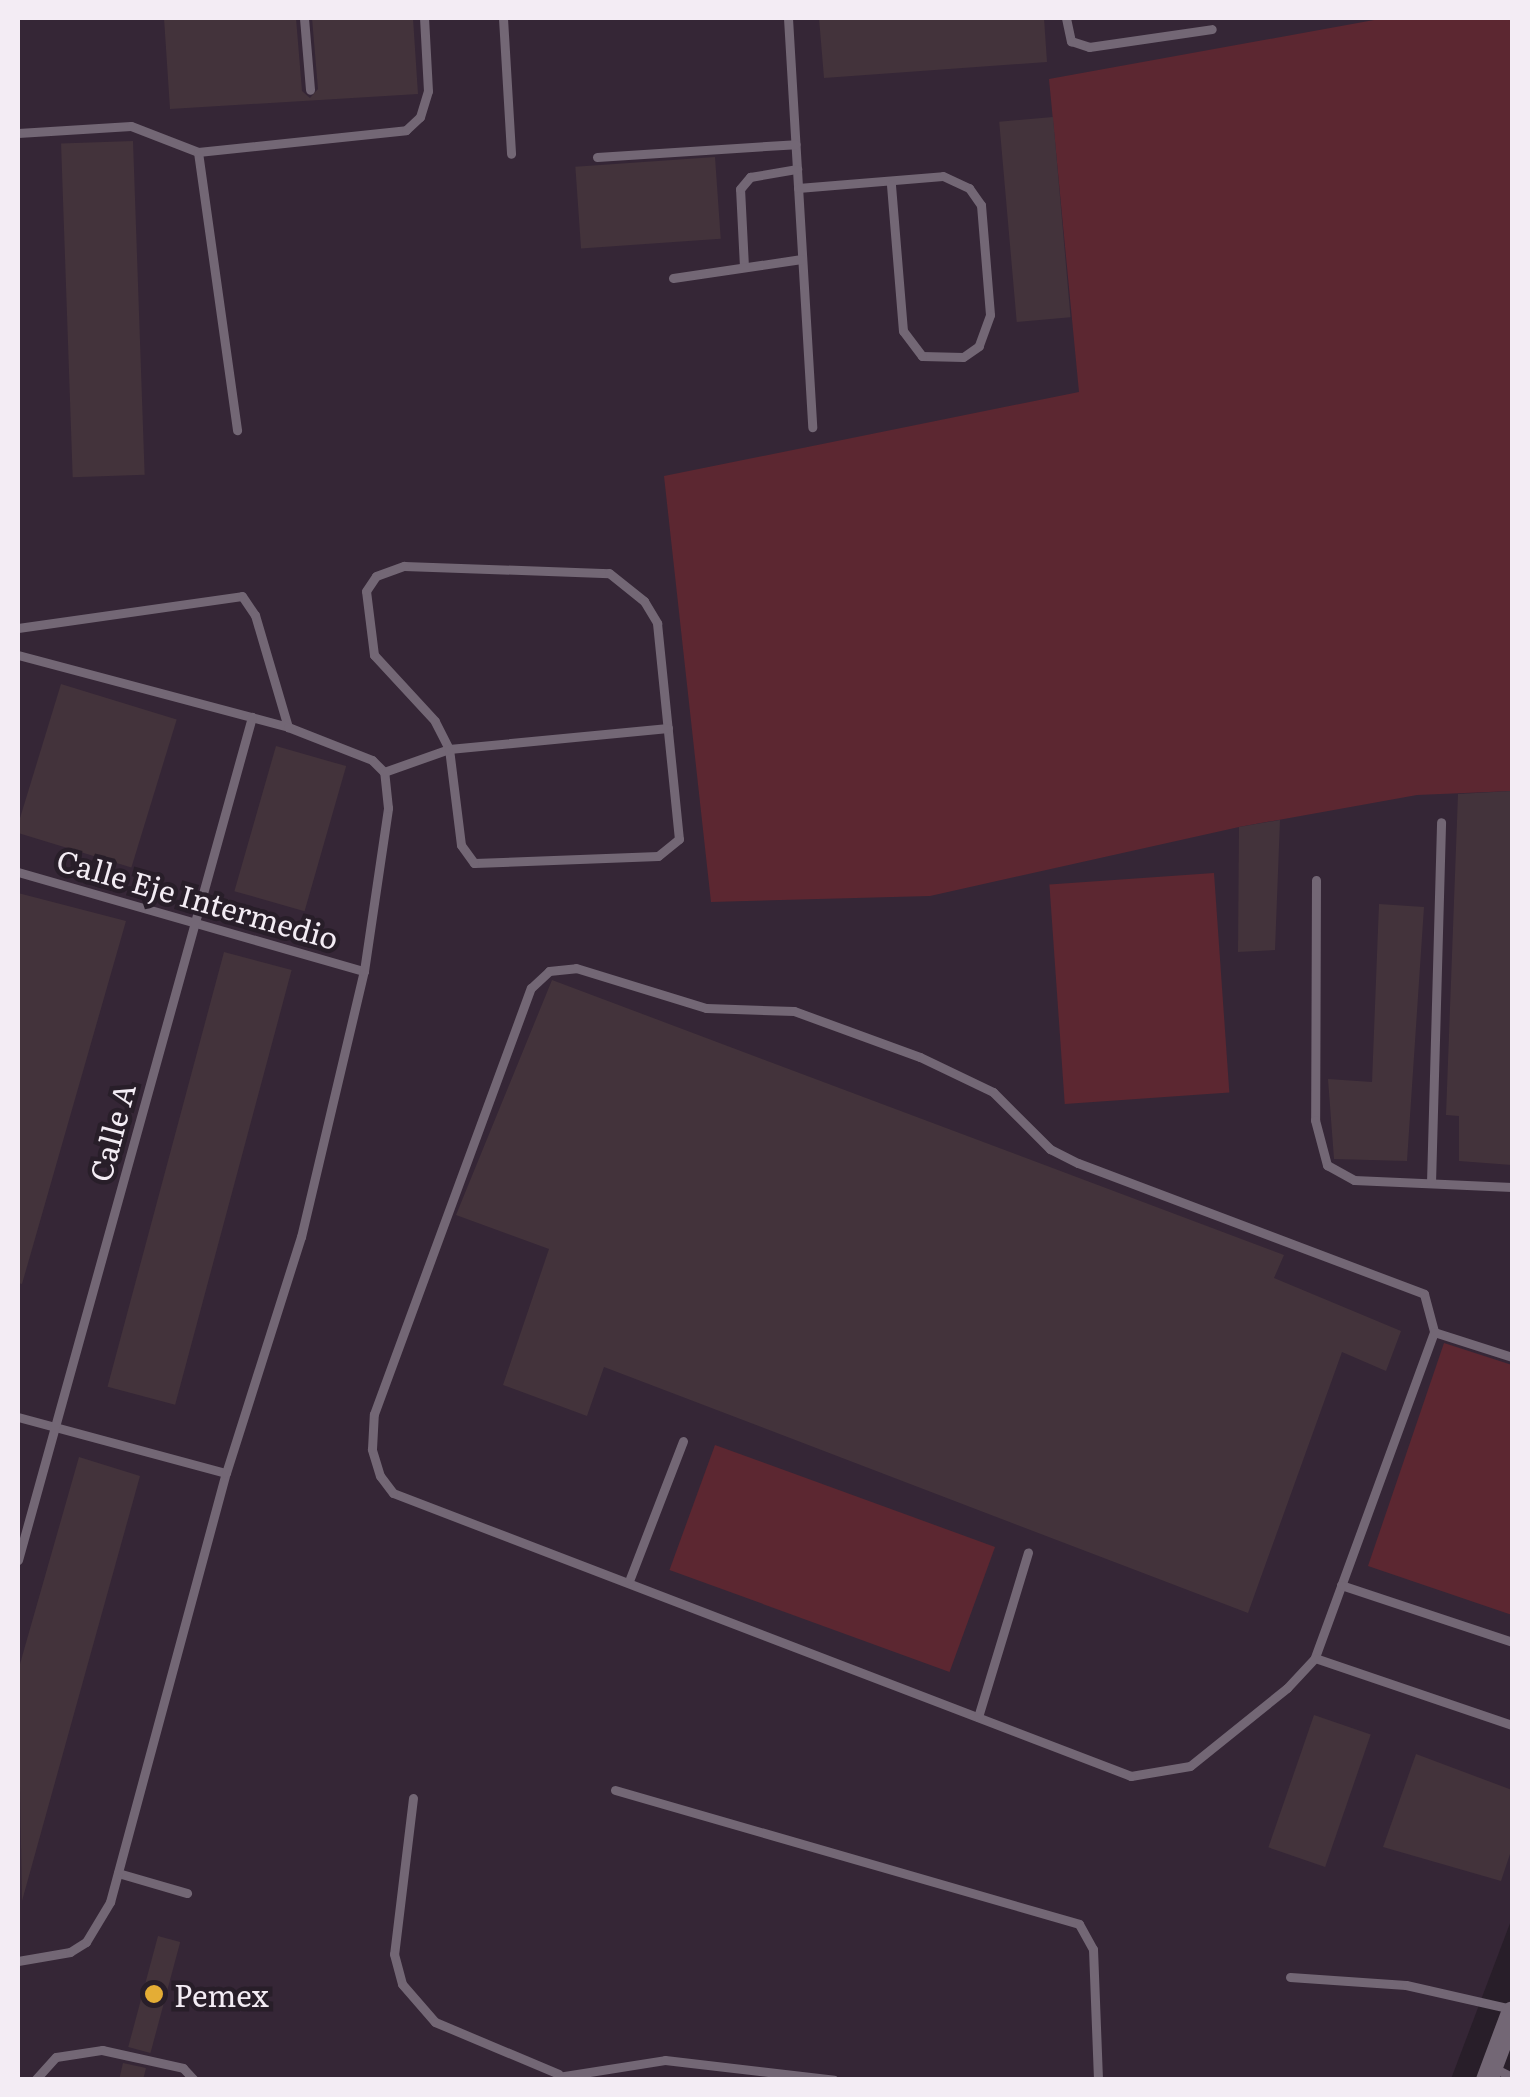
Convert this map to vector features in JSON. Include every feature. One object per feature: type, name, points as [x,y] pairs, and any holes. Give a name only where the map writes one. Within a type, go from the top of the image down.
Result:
[{"type":"street","points":[[1497,2075],[1512,2011]]},
{"type":"lane","points":[[304,18],[310,90]]},
{"type":"lane","points":[[18,132],[131,126],[198,152],[406,130],[420,117],[428,91],[424,18]]},
{"type":"lane","points":[[502,18],[510,154]]},
{"type":"lane","points":[[788,18],[812,428]]},
{"type":"lane","points":[[1066,18],[1072,41],[1089,47],[1212,28]]},
{"type":"lane","points":[[597,157],[796,144]]},
{"type":"lane","points":[[198,152],[237,430]]},
{"type":"lane","points":[[744,267],[740,189],[750,177],[797,169]]},
{"type":"lane","points":[[798,188],[891,184],[943,176],[969,188],[981,205],[989,330],[963,357],[922,356],[904,331],[891,184]]},
{"type":"lane","points":[[674,278],[802,259]]},
{"type":"lane","points":[[404,566],[609,573],[644,601],[657,624],[679,839],[658,856],[474,864],[462,844],[449,749],[435,721],[374,654],[366,591],[376,576],[404,566]]},
{"type":"lane","points":[[18,628],[242,596],[255,615],[288,727]]},
{"type":"lane","points":[[18,658],[252,716],[372,760],[384,772],[388,808],[364,971],[301,1237],[226,1472],[118,1873],[101,1923],[86,1942],[49,1959],[18,1961]]},
{"type":"lane","name":"Calle A","points":[[18,1560],[252,716]]},
{"type":"lane","points":[[384,772],[449,749],[668,728]]},
{"type":"lane","points":[[1430,1184],[1441,822]]},
{"type":"lane","name":"Calle Eje Intermedio","points":[[18,872],[364,971]]},
{"type":"lane","points":[[1316,880],[1320,1152],[1339,1176],[1354,1180],[1512,1188]]},
{"type":"lane","points":[[576,968],[706,1008],[794,1011],[966,1076],[994,1092],[1050,1149],[1078,1163],[1407,1284],[1424,1294],[1434,1332],[1315,1658],[1190,1766],[1157,1776],[1131,1776],[1093,1764],[628,1580],[393,1493],[380,1476],[372,1450],[374,1414],[524,1007],[549,971],[576,968]]},
{"type":"lane","points":[[1434,1332],[1512,1357]]},
{"type":"lane","points":[[18,1417],[226,1472]]},
{"type":"lane","points":[[628,1580],[683,1441]]},
{"type":"lane","points":[[978,1717],[1028,1552]]},
{"type":"lane","points":[[1341,1585],[1512,1642]]},
{"type":"lane","points":[[1315,1658],[1512,1725]]},
{"type":"lane","points":[[615,1790],[1080,1924],[1093,1949],[1098,2080]]},
{"type":"lane","points":[[413,1798],[394,1954],[402,1984],[435,2022],[558,2077],[665,2060],[834,2080]]},
{"type":"lane","points":[[118,1873],[187,1893]]},
{"type":"lane","points":[[1290,1977],[1406,1985],[1512,2011]]},
{"type":"lane","points":[[35,2080],[56,2057],[102,2050],[184,2068],[194,2080]]},
{"type":"shaded area","points":[[18,18],[1512,18],[1512,1918],[1451,2079],[18,2079]]},
{"type":"shaded area","points":[[1385,18],[1512,18],[1512,791],[1417,795],[1239,827],[930,896],[711,902],[664,476],[1079,392],[1049,79]]},
{"type":"shaded area","points":[[1214,873],[1229,1092],[1065,1104],[1049,885]]},
{"type":"shaded area","points":[[1444,1343],[1512,1365],[1512,1615],[1368,1566]]},
{"type":"shaded area","points":[[715,1445],[995,1547],[950,1672],[670,1570]]},
{"type":"building","points":[[164,18],[296,18],[302,91],[310,98],[318,89],[312,18],[413,18],[418,94],[170,109]]},
{"type":"building","points":[[819,18],[1044,18],[1047,62],[824,78]]},
{"type":"building","points":[[1053,117],[1071,317],[1017,322],[999,122]]},
{"type":"building","points":[[133,141],[145,475],[73,477],[61,144]]},
{"type":"building","points":[[715,157],[721,239],[581,249],[575,167]]},
{"type":"building","points":[[61,684],[177,719],[131,868],[18,833]]},
{"type":"building","points":[[276,746],[346,766],[305,911],[234,891]]},
{"type":"building","points":[[1512,791],[1512,1165],[1459,1161],[1459,1116],[1446,1115],[1458,794]]},
{"type":"building","points":[[1280,820],[1275,950],[1238,952],[1239,827]]},
{"type":"building","points":[[18,893],[126,921],[22,1284],[18,1283]]},
{"type":"building","points":[[1379,904],[1424,907],[1407,1161],[1334,1159],[1328,1079],[1372,1082]]},
{"type":"building","points":[[224,952],[292,970],[175,1405],[108,1387]]},
{"type":"building","points":[[552,980],[1284,1255],[1274,1278],[1401,1331],[1386,1371],[1342,1352],[1248,1613],[604,1367],[587,1416],[503,1385],[549,1249],[456,1215]]},
{"type":"building","points":[[79,1457],[140,1476],[22,1901],[18,1671]]},
{"type":"building","points":[[1314,1715],[1371,1735],[1325,1867],[1268,1847]]},
{"type":"building","points":[[1416,1754],[1512,1790],[1512,1848],[1501,1881],[1383,1847]]},
{"type":"building","name":"Pemex","points":[[158,1936],[180,1942],[150,2053],[128,2047]]},
{"type":"building","points":[[123,2063],[146,2068],[143,2080],[119,2080]]},
{"type":"place","name":"Pemex","points":[[154,1994]]}]
